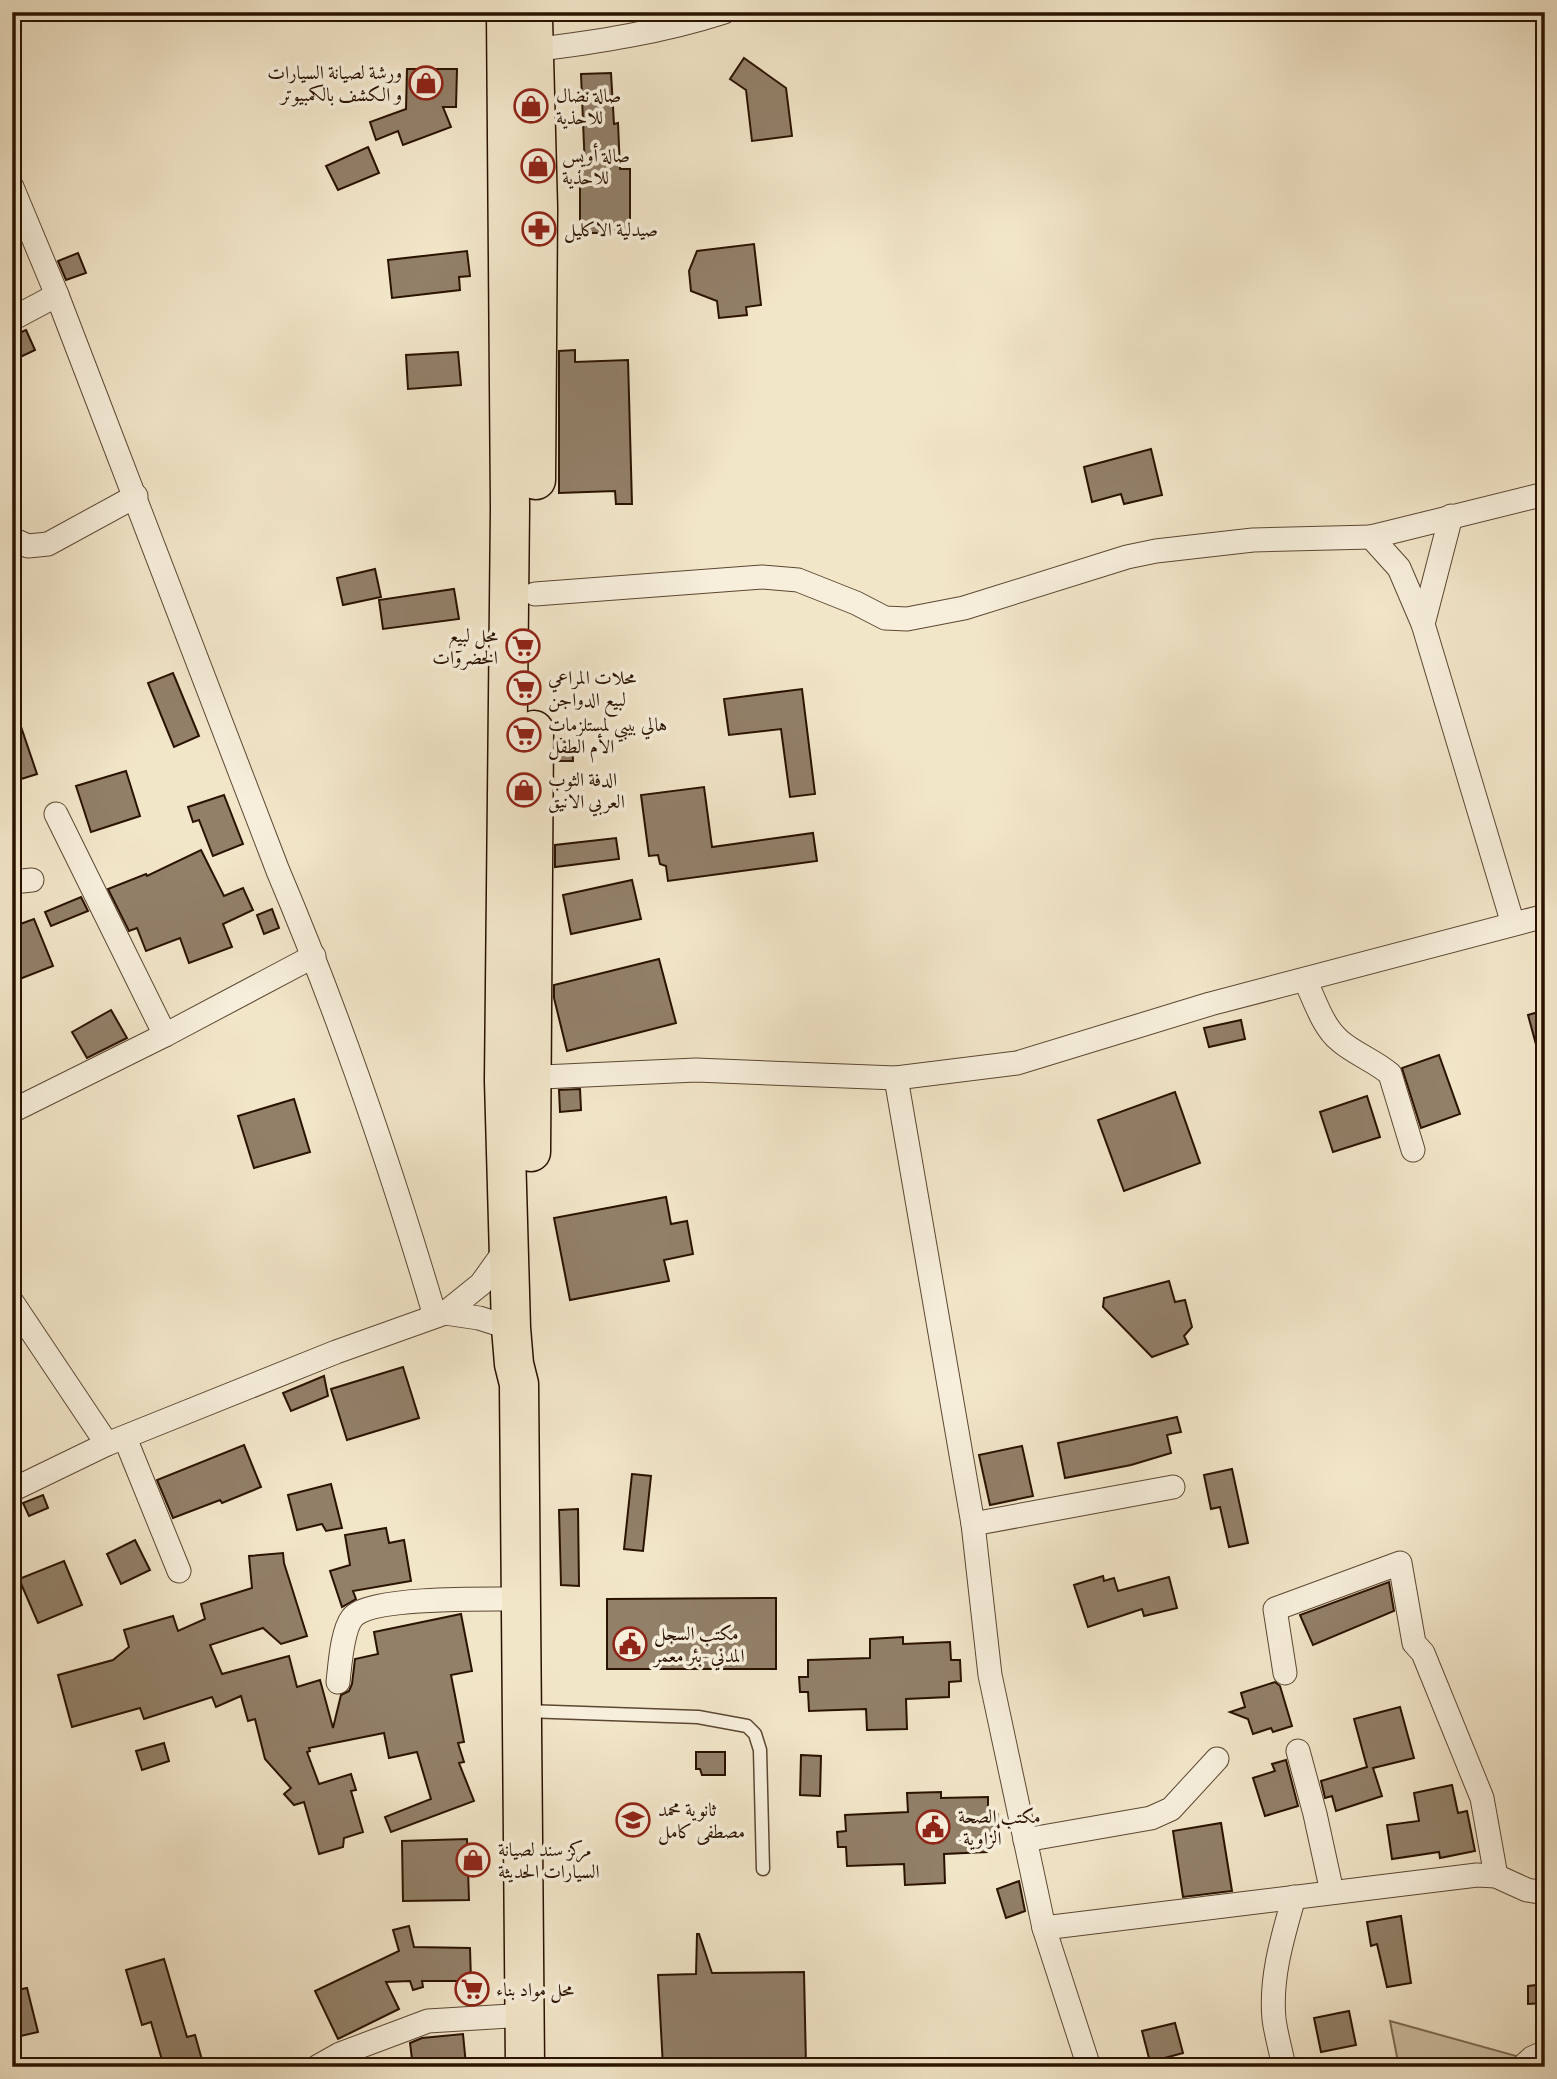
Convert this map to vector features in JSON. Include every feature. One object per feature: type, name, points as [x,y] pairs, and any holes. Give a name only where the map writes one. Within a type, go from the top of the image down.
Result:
[{"type":"highway","points":[[506,12],[510,495],[520,849],[518,1079],[508,1245],[511,1328],[519,1384],[524,1710],[525,2067]]},
{"type":"highway","points":[[520,849],[535,594],[538,208],[533,12]]},
{"type":"highway","points":[[518,1079],[530,1323],[527,1353],[519,1384]]},
{"type":"street","points":[[533,50],[583,44],[682,19],[724,12]]},
{"type":"street","points":[[12,187],[136,496],[273,858],[314,956],[381,1138],[440,1314]]},
{"type":"street","points":[[12,319],[57,295]]},
{"type":"street","points":[[535,594],[762,577],[798,580],[856,603],[885,618],[907,619],[964,608],[1127,556],[1253,540],[1371,537],[1545,494]]},
{"type":"street","points":[[12,539],[28,546],[48,544],[136,496]]},
{"type":"street","points":[[1423,625],[1451,516]]},
{"type":"street","points":[[1371,537],[1399,568],[1423,625],[1513,924]]},
{"type":"street","points":[[56,814],[165,1035]]},
{"type":"street","points":[[518,1079],[696,1070],[896,1078],[1017,1063],[1210,1004],[1545,916]]},
{"type":"street","points":[[12,1111],[165,1035],[314,956]]},
{"type":"street","points":[[1305,979],[1329,1030],[1340,1042],[1381,1065],[1390,1074],[1413,1150]]},
{"type":"street","points":[[896,1078],[973,1524],[990,1675],[1044,1928],[1089,2067]]},
{"type":"street","points":[[12,1489],[116,1441],[336,1352],[440,1314],[481,1284],[508,1245]]},
{"type":"street","points":[[12,1302],[116,1441],[179,1571]]},
{"type":"street","points":[[440,1314],[478,1318],[511,1328]]},
{"type":"street","points":[[973,1524],[1173,1487]]},
{"type":"street","points":[[1285,1673],[1275,1609],[1400,1563],[1414,1643],[1423,1653],[1482,1798],[1496,1876]]},
{"type":"street","points":[[338,1682],[342,1649],[352,1618],[363,1610],[426,1600],[523,1599]]},
{"type":"street","points":[[1298,1751],[1332,1892]]},
{"type":"street","points":[[1025,1840],[1151,1818],[1171,1809],[1217,1759]]},
{"type":"street","points":[[1044,1928],[1478,1875],[1496,1876],[1527,1890],[1545,1893]]},
{"type":"street","points":[[1284,2067],[1274,2018],[1274,1987],[1278,1951],[1294,1897]]},
{"type":"street","points":[[317,2067],[340,2054],[428,2021],[526,2015]]},
{"type":"street","points":[[1522,2067],[1545,2052]]},
{"type":"lane","points":[[524,1710],[698,1717],[747,1726],[755,1734],[760,1749],[763,1869]]},
{"type":"shaded area","points":[[1390,2021],[1545,2064],[1545,2067],[1399,2067]]},
{"type":"building","points":[[744,58],[786,88],[792,136],[752,141],[746,90],[730,79]]},
{"type":"building","points":[[407,69],[457,69],[456,107],[443,107],[451,127],[403,145],[398,131],[376,140],[370,122],[406,109]]},
{"type":"building","points":[[611,73],[614,124],[618,123],[620,169],[630,169],[630,233],[580,233],[580,169],[585,169],[581,74]]},
{"type":"building","points":[[368,147],[379,173],[338,190],[326,166]]},
{"type":"building","points":[[754,244],[761,305],[746,307],[747,315],[719,318],[717,301],[691,291],[689,271],[697,251]]},
{"type":"building","points":[[467,251],[470,276],[459,277],[460,290],[392,298],[388,260]]},
{"type":"building","points":[[78,253],[86,273],[66,280],[58,261]]},
{"type":"building","points":[[26,330],[35,350],[12,361],[12,336]]},
{"type":"building","points":[[575,350],[575,362],[628,360],[632,504],[616,504],[615,491],[559,493],[559,351]]},
{"type":"building","points":[[458,352],[461,385],[408,389],[406,355]]},
{"type":"building","points":[[1151,449],[1162,495],[1124,504],[1121,494],[1092,502],[1084,467]]},
{"type":"building","points":[[375,569],[381,597],[343,605],[337,578]]},
{"type":"building","points":[[454,589],[459,619],[383,629],[379,600]]},
{"type":"building","points":[[173,673],[199,736],[174,747],[148,683]]},
{"type":"building","points":[[802,689],[815,794],[790,797],[781,729],[729,735],[724,699]]},
{"type":"building","points":[[15,709],[37,774],[12,782],[12,710]]},
{"type":"building","points":[[556,739],[572,739],[573,761],[556,761]]},
{"type":"building","points":[[126,771],[140,816],[91,832],[76,786]]},
{"type":"building","points":[[704,787],[712,847],[813,833],[817,861],[668,881],[666,866],[660,864],[658,855],[649,856],[641,795]]},
{"type":"building","points":[[224,795],[243,844],[213,856],[199,820],[193,822],[188,807]]},
{"type":"building","points":[[616,838],[619,859],[555,867],[555,845]]},
{"type":"building","points":[[201,850],[224,896],[243,888],[253,910],[223,924],[232,947],[189,963],[180,938],[146,951],[137,928],[129,931],[108,889],[146,874],[147,876]]},
{"type":"building","points":[[632,880],[641,919],[571,934],[563,895]]},
{"type":"building","points":[[81,897],[88,911],[51,926],[45,912]]},
{"type":"building","points":[[272,909],[279,928],[264,934],[257,915]]},
{"type":"building","points":[[34,919],[53,966],[12,982],[12,927]]},
{"type":"building","points":[[659,959],[676,1023],[567,1051],[554,998],[554,985]]},
{"type":"building","points":[[111,1010],[127,1038],[87,1058],[72,1032]]},
{"type":"building","points":[[1545,1010],[1545,1058],[1540,1059],[1528,1015]]},
{"type":"building","points":[[1241,1020],[1245,1039],[1209,1047],[1204,1028]]},
{"type":"building","points":[[1439,1055],[1460,1114],[1421,1128],[1402,1068]]},
{"type":"building","points":[[580,1089],[581,1110],[560,1112],[559,1090]]},
{"type":"building","points":[[1175,1092],[1200,1163],[1124,1191],[1098,1120]]},
{"type":"building","points":[[1367,1096],[1380,1137],[1333,1152],[1320,1112]]},
{"type":"building","points":[[294,1099],[310,1152],[254,1168],[238,1116]]},
{"type":"building","points":[[666,1197],[671,1224],[687,1221],[693,1254],[664,1260],[669,1281],[570,1300],[554,1218]]},
{"type":"building","points":[[1169,1281],[1175,1302],[1185,1300],[1192,1327],[1184,1336],[1188,1344],[1152,1357],[1103,1307],[1104,1298]]},
{"type":"building","points":[[403,1367],[419,1418],[347,1440],[331,1389]]},
{"type":"building","points":[[324,1376],[328,1396],[291,1411],[283,1393]]},
{"type":"building","points":[[1177,1417],[1181,1432],[1167,1435],[1171,1453],[1131,1465],[1065,1478],[1058,1443]]},
{"type":"building","points":[[244,1445],[261,1487],[222,1503],[220,1500],[173,1518],[157,1480]]},
{"type":"building","points":[[1022,1446],[1033,1496],[990,1505],[979,1455]]},
{"type":"building","points":[[1232,1469],[1248,1543],[1229,1547],[1220,1507],[1211,1509],[1204,1475]]},
{"type":"building","points":[[632,1474],[651,1476],[643,1551],[624,1549]]},
{"type":"building","points":[[331,1484],[342,1528],[326,1531],[322,1524],[297,1530],[288,1495]]},
{"type":"building","points":[[43,1495],[48,1508],[29,1516],[23,1503]]},
{"type":"building","points":[[578,1509],[579,1586],[561,1585],[559,1510]]},
{"type":"building","points":[[386,1528],[389,1543],[404,1540],[411,1581],[353,1591],[356,1599],[342,1607],[330,1571],[350,1565],[345,1535]]},
{"type":"building","points":[[135,1540],[150,1570],[121,1584],[107,1554]]},
{"type":"building","points":[[283,1553],[307,1636],[281,1644],[263,1628],[210,1645],[222,1674],[289,1656],[297,1687],[320,1680],[333,1728],[341,1695],[349,1691],[352,1684],[355,1659],[378,1654],[374,1632],[461,1614],[472,1671],[451,1675],[464,1742],[458,1743],[464,1762],[459,1763],[474,1801],[391,1832],[385,1817],[431,1799],[417,1752],[389,1758],[384,1733],[309,1748],[310,1751],[307,1752],[319,1784],[351,1774],[356,1790],[351,1791],[363,1832],[344,1838],[343,1847],[319,1854],[304,1802],[294,1805],[284,1794],[291,1788],[265,1759],[255,1719],[248,1721],[241,1696],[216,1707],[212,1697],[144,1719],[140,1708],[72,1727],[58,1675],[113,1660],[129,1647],[124,1630],[173,1616],[178,1631],[205,1619],[201,1604],[252,1588],[249,1556]]},
{"type":"building","points":[[64,1561],[82,1605],[38,1623],[19,1579]]},
{"type":"building","points":[[1103,1576],[1104,1581],[1114,1578],[1118,1591],[1169,1577],[1177,1608],[1144,1616],[1142,1609],[1088,1627],[1074,1585]]},
{"type":"building","points":[[1389,1582],[1394,1611],[1313,1645],[1300,1615]]},
{"type":"building","points":[[776,1598],[776,1669],[607,1669],[607,1599]]},
{"type":"building","points":[[903,1637],[903,1644],[950,1642],[951,1660],[960,1660],[961,1681],[949,1682],[949,1697],[906,1699],[907,1729],[867,1730],[866,1709],[809,1711],[808,1692],[800,1692],[799,1677],[808,1677],[808,1660],[870,1658],[870,1639]]},
{"type":"building","points":[[1275,1682],[1280,1686],[1292,1726],[1273,1732],[1271,1728],[1253,1734],[1248,1719],[1230,1712],[1245,1707],[1241,1693]]},
{"type":"building","points":[[1400,1707],[1414,1758],[1373,1768],[1382,1796],[1336,1811],[1332,1796],[1325,1798],[1321,1781],[1367,1767],[1354,1719]]},
{"type":"building","points":[[164,1743],[169,1761],[142,1770],[136,1751]]},
{"type":"building","points":[[696,1752],[725,1752],[725,1775],[702,1775],[700,1769],[696,1769]]},
{"type":"building","points":[[801,1755],[821,1756],[820,1796],[800,1795]]},
{"type":"building","points":[[1286,1760],[1298,1806],[1265,1816],[1253,1778],[1275,1771],[1272,1764]]},
{"type":"building","points":[[1452,1785],[1458,1813],[1467,1811],[1475,1851],[1440,1858],[1439,1852],[1392,1859],[1387,1825],[1419,1821],[1414,1793]]},
{"type":"building","points":[[941,1792],[941,1798],[988,1797],[988,1815],[998,1814],[999,1836],[987,1836],[987,1852],[944,1854],[945,1883],[905,1885],[904,1864],[847,1866],[846,1847],[838,1847],[837,1832],[846,1831],[845,1815],[908,1812],[907,1793]]},
{"type":"building","points":[[1221,1823],[1232,1891],[1183,1897],[1173,1831]]},
{"type":"building","points":[[467,1839],[469,1900],[403,1901],[402,1841]]},
{"type":"building","points":[[1019,1881],[1025,1911],[1006,1918],[997,1889]]},
{"type":"building","points":[[1401,1916],[1411,1983],[1387,1987],[1377,1944],[1371,1946],[1367,1922]]},
{"type":"building","points":[[409,1926],[414,1947],[470,1948],[471,1981],[422,1981],[423,1987],[413,1990],[410,1981],[386,1982],[399,2009],[338,2039],[315,1991],[399,1951],[393,1930]]},
{"type":"building","points":[[697,1934],[712,1973],[804,1972],[806,2066],[663,2067],[658,1975],[696,1974]]},
{"type":"building","points":[[164,1959],[187,2037],[195,2035],[204,2067],[164,2067],[151,2022],[142,2025],[126,1970]]},
{"type":"building","points":[[1545,1984],[1545,2003],[1528,2004],[1528,1986]]},
{"type":"building","points":[[27,1988],[38,2032],[12,2038],[12,1991]]},
{"type":"building","points":[[1349,2011],[1356,2045],[1321,2052],[1314,2018]]},
{"type":"building","points":[[1175,2023],[1183,2053],[1150,2062],[1142,2031]]},
{"type":"building","points":[[463,2034],[466,2065],[413,2067],[410,2043],[422,2038]]},
{"type":"place","name":"ورشة لصيانة السيارات و الكشف بالكمبيوتر","points":[[426,83]]},
{"type":"place","name":"صالة نضال للاحذية","points":[[531,106]]},
{"type":"place","name":"صالة أويس للاحذية","points":[[538,166]]},
{"type":"place","name":"صيدلية الاكليل","points":[[539,229]]},
{"type":"place","name":"محل لبيع الخضروات","points":[[523,646]]},
{"type":"place","name":"محلات المراعي لبيع الدواجن","points":[[524,688]]},
{"type":"place","name":"هالي بيبي لمستلزمات الأم الطفل","points":[[524,735]]},
{"type":"place","name":"الدفة الثوب العربي الانيق","points":[[524,790]]},
{"type":"place","name":"مكتب السجل المدني -بئر معمر","points":[[630,1644]]},
{"type":"place","name":"ثانوية محمد مصطفى كامل","points":[[633,1820]]},
{"type":"place","name":"مكتب الصحة -الزاوية","points":[[933,1827]]},
{"type":"place","name":"مركز سند لصيانة السيارات الحديثة","points":[[473,1860]]},
{"type":"place","name":"محل مواد بناء","points":[[472,1989]]}]
